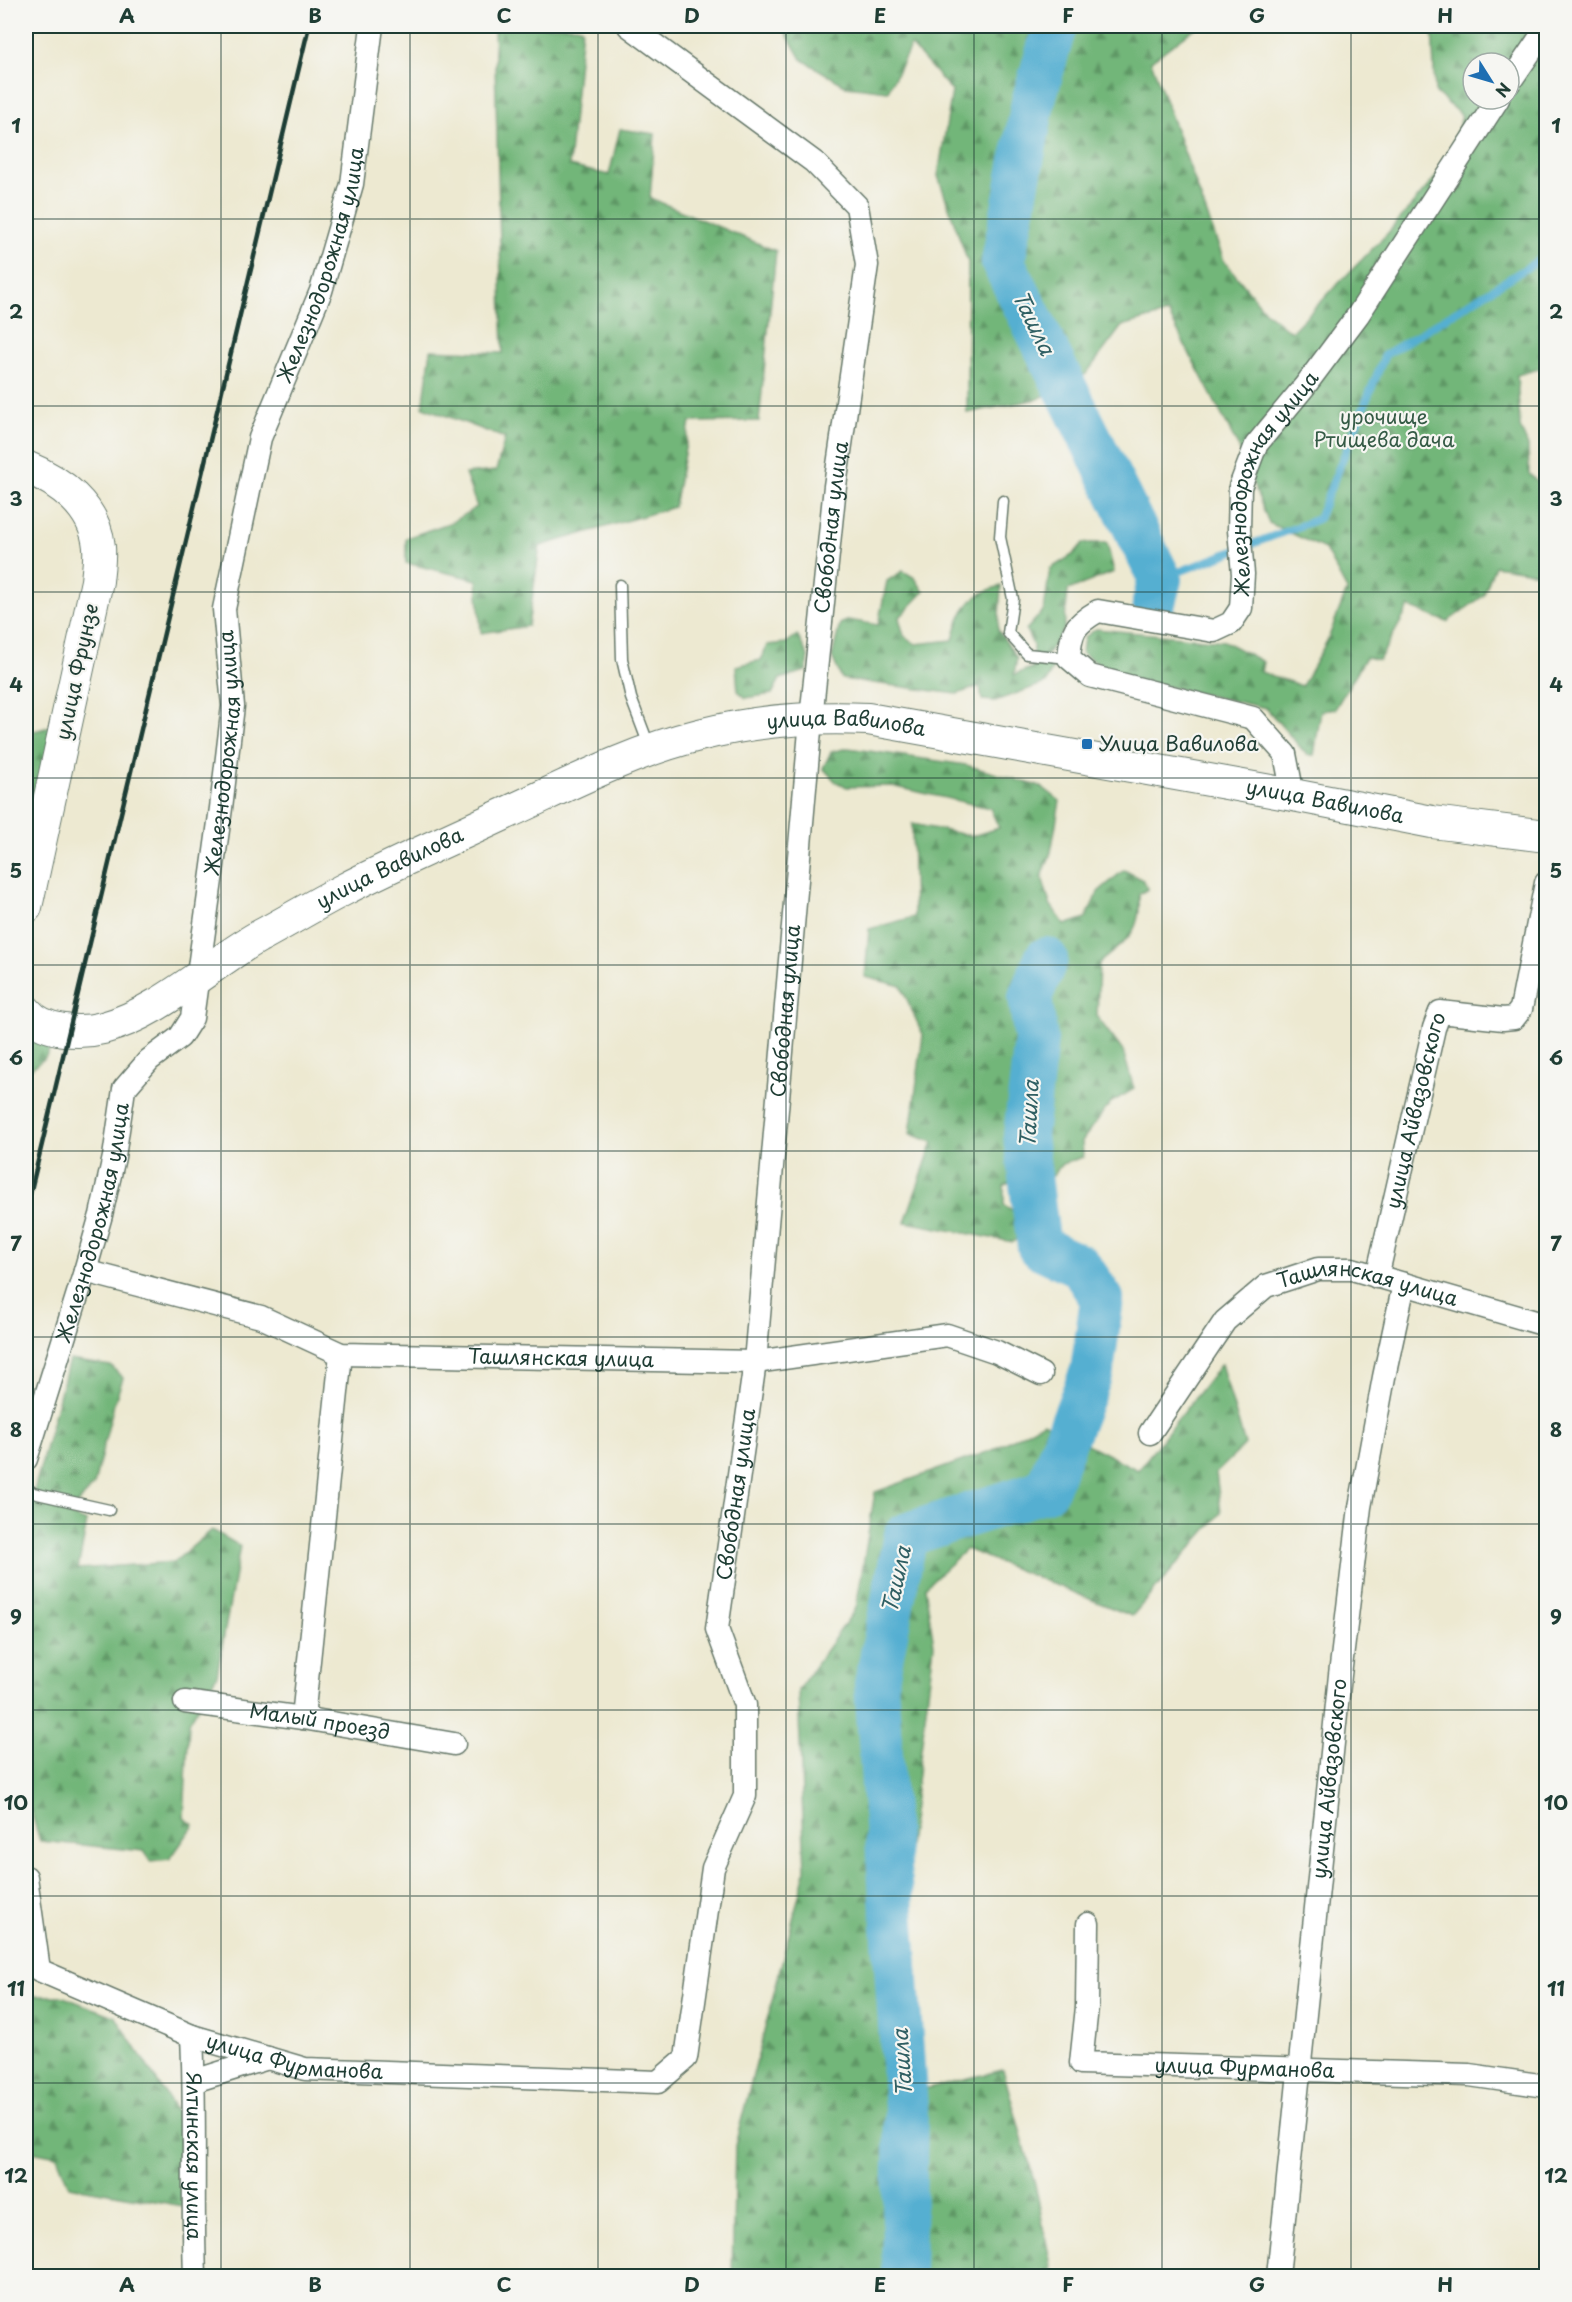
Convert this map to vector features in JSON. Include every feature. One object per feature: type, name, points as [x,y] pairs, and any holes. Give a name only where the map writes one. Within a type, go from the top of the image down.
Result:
[{"type":"main road","name":"улица Фрунзе","points":[[26,467],[50,477],[76,497],[91,521],[99,546],[97,581],[26,907]]},
{"type":"main road","name":"улица Вавилова","points":[[197,977],[253,940],[343,891],[609,766],[697,735],[755,723],[811,718],[868,719],[1432,822],[1546,836]]},
{"type":"main road","points":[[26,1011],[51,1027],[78,1032],[104,1028],[130,1018],[197,977]]},
{"type":"street","name":"Железнодорожная улица","points":[[26,1462],[86,1271],[114,1157],[124,1089],[149,1060],[180,1037],[192,1018],[221,808],[232,706],[224,609],[260,438],[321,291],[352,184],[372,26]]},
{"type":"street","name":"Свободная улица","points":[[629,26],[814,162],[857,206],[867,265],[835,486],[811,718],[755,1362],[717,1629],[745,1705],[745,1796],[713,1868],[686,2058],[658,2082]]},
{"type":"street","points":[[1521,65],[1546,29]]},
{"type":"street","name":"Железнодорожная улица","points":[[1070,658],[1071,634],[1082,620],[1098,611],[1214,631],[1231,623],[1241,608],[1243,574],[1239,530],[1240,487],[1256,445],[1304,387],[1358,315],[1490,111]]},
{"type":"street","points":[[1070,658],[1090,676],[1253,718],[1285,754],[1293,795]]},
{"type":"street","name":"улица Айвазовского","points":[[1377,1277],[1431,1039],[1440,1012],[1503,1019],[1514,1018],[1521,1009],[1546,883]]},
{"type":"street","name":"Ташлянская улица","points":[[1150,1433],[1225,1321],[1266,1286],[1318,1269],[1352,1269],[1546,1324]]},
{"type":"street","name":"Ташлянская улица","points":[[86,1271],[261,1317],[341,1354],[755,1362],[947,1335],[997,1352],[1041,1374]]},
{"type":"street","name":"улица Айвазовского","points":[[1278,2277],[1340,1675],[1360,1507],[1404,1284]]},
{"type":"street","points":[[303,1718],[341,1354]]},
{"type":"street","name":"Малый проезд","points":[[185,1702],[303,1718],[454,1744]]},
{"type":"street","name":"улица Фурманова","points":[[26,1877],[39,1970],[192,2036],[305,2069],[658,2082]]},
{"type":"street","name":"улица Фурманова","points":[[1088,1924],[1088,2007],[1081,2063],[1469,2075],[1546,2086]]},
{"type":"street","name":"Ялтинская улица","points":[[192,2036],[194,2081],[192,2208],[195,2277]]},
{"type":"street","points":[[194,2081],[268,2058]]},
{"type":"lane","points":[[1003,501],[1000,537],[1013,599],[1008,633],[1027,654],[1070,658]]},
{"type":"lane","points":[[620,585],[622,659],[631,698],[651,751]]},
{"type":"lane","points":[[26,1487],[33,1493],[109,1510]]},
{"type":"green space","points":[[494,26],[577,26],[582,28],[569,166],[609,175],[620,129],[655,134],[650,198],[776,251],[759,421],[690,422],[674,507],[540,546],[528,626],[481,633],[477,580],[406,563],[406,538],[452,522],[477,507],[465,474],[496,471],[505,438],[423,407],[431,350],[503,353]]},
{"type":"green space","name":"урочище Ртищева дача","points":[[782,26],[1198,26],[1151,61],[1224,261],[1265,311],[1291,332],[1387,234],[1446,165],[1462,116],[1435,92],[1432,26],[1546,26],[1546,367],[1517,375],[1520,427],[1528,446],[1529,474],[1546,488],[1546,574],[1495,566],[1483,596],[1447,622],[1409,607],[1379,660],[1366,657],[1335,709],[1321,711],[1314,755],[1307,755],[1266,708],[1115,675],[1082,653],[1084,638],[1096,629],[1224,641],[1263,662],[1261,672],[1302,686],[1328,639],[1347,590],[1325,549],[1269,523],[1238,446],[1168,313],[1122,326],[1086,374],[1038,399],[967,413],[968,262],[938,176],[952,91],[911,45],[888,91],[846,86],[801,59]]},
{"type":"green space","points":[[1083,543],[1107,543],[1114,572],[1068,590],[1064,629],[1044,659],[1053,667],[1046,683],[995,701],[982,700],[980,686],[957,694],[842,679],[832,657],[840,624],[848,620],[878,625],[887,581],[903,571],[915,578],[924,592],[899,618],[904,636],[916,644],[953,640],[959,620],[968,605],[982,593],[1001,586],[998,630],[1017,658],[1014,675],[1033,667],[1033,645],[1026,630],[1044,610],[1050,569],[1074,554]]},
{"type":"green space","points":[[797,635],[808,656],[806,671],[780,679],[772,694],[746,698],[738,691],[736,666],[761,660],[767,645],[786,643]]},
{"type":"green space","points":[[53,726],[26,873],[26,733]]},
{"type":"green space","points":[[848,748],[966,765],[1042,787],[1060,801],[1051,852],[1042,877],[1050,904],[1065,925],[1086,918],[1098,892],[1124,870],[1143,880],[1148,889],[1139,894],[1138,918],[1130,935],[1099,963],[1097,1017],[1123,1051],[1134,1089],[1110,1103],[1082,1141],[1083,1157],[1062,1164],[1050,1179],[1024,1174],[1004,1186],[1004,1205],[1034,1223],[1013,1242],[905,1222],[933,1142],[910,1134],[923,1035],[901,986],[865,977],[869,929],[914,917],[912,824],[972,836],[999,828],[990,808],[892,786],[847,787],[836,782],[823,768],[831,752]]},
{"type":"green space","points":[[26,1021],[55,1041],[44,1059],[26,1072]]},
{"type":"green space","points":[[69,1360],[111,1366],[123,1378],[114,1404],[94,1485],[68,1515],[87,1522],[78,1569],[174,1562],[212,1530],[240,1546],[217,1675],[189,1722],[184,1818],[194,1825],[170,1859],[151,1861],[144,1851],[40,1841],[26,1795],[26,1506],[31,1502]]},
{"type":"green space","points":[[1221,1364],[1245,1445],[1216,1473],[1221,1513],[1132,1616],[966,1549],[925,1587],[934,1645],[893,1974],[894,2096],[1003,2070],[1035,2184],[1053,2276],[732,2276],[735,2145],[805,1872],[798,1690],[856,1608],[875,1492],[993,1450],[1044,1422],[1138,1470]]},
{"type":"green space","points":[[26,1996],[61,1996],[116,2017],[180,2117],[184,2206],[69,2186],[57,2156],[26,2150]]},
{"type":"waterway","name":"Ташла","points":[[1055,26],[1033,102],[1003,262],[1160,579],[1154,602]]},
{"type":"waterway","points":[[1160,579],[1318,519],[1385,355],[1546,256]]},
{"type":"waterway","name":"Ташла","points":[[903,2276],[906,2108],[876,1684],[906,1535],[1046,1490],[1092,1371],[1102,1299],[1080,1266],[1039,1247],[1025,1136],[1036,1039],[1030,997],[1046,959]]},
{"type":"railway","points":[[26,1211],[309,26]]},
{"type":"place","name":"Улица Вавилова","points":[[1087,744]]}]
